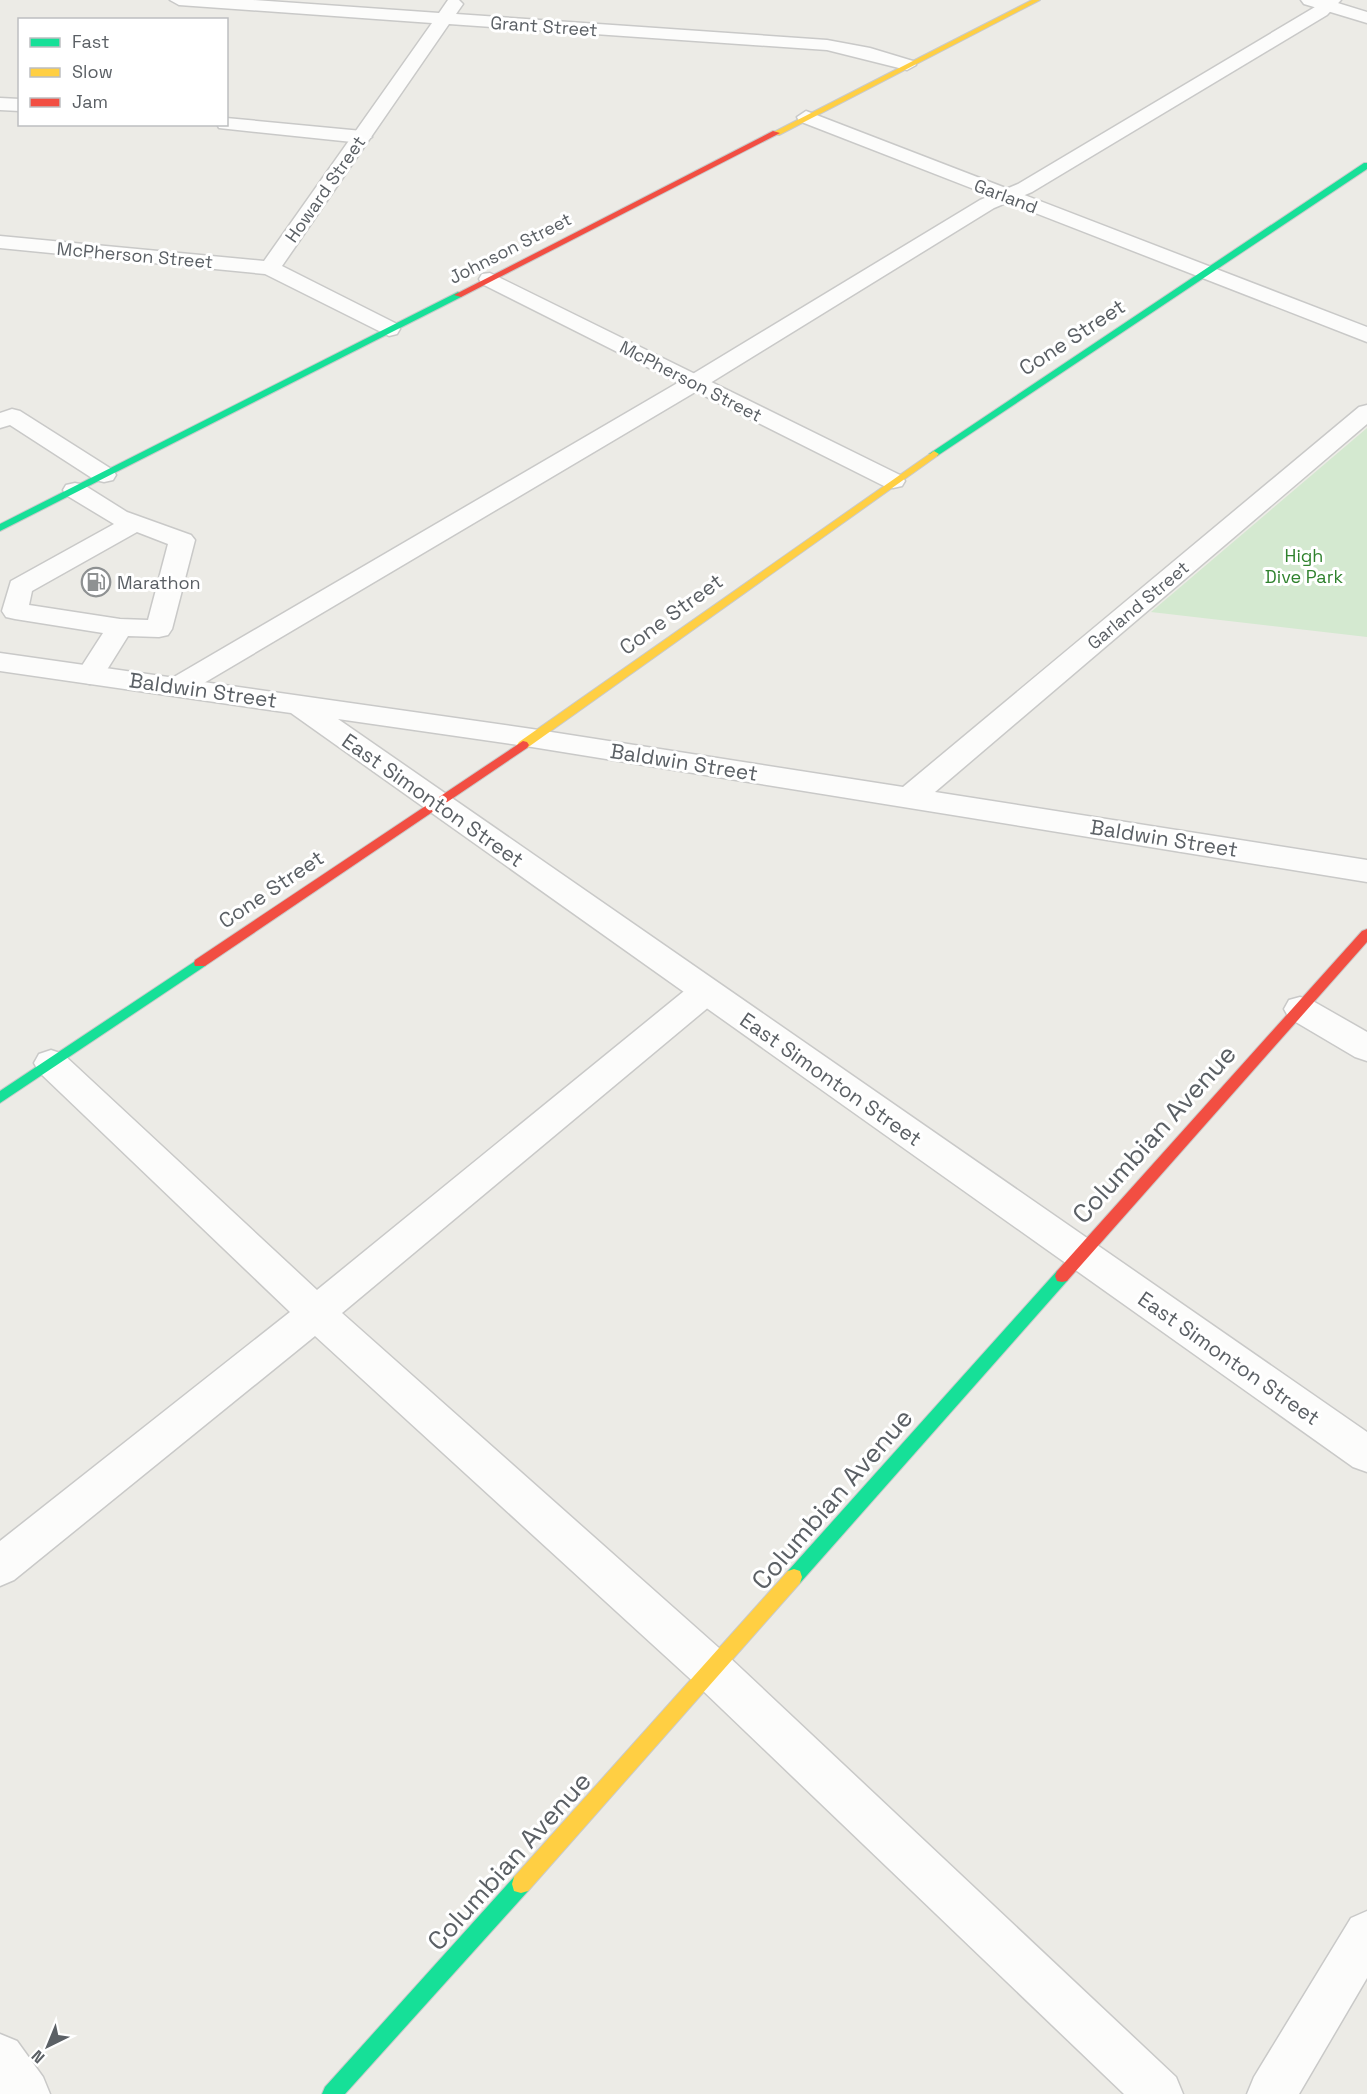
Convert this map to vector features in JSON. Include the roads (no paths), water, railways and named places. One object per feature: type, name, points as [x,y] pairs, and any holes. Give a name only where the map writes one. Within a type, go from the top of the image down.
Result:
[{"type":"street","name":"Grant Street","points":[[179,0],[827,45],[864,52],[907,65]]},
{"type":"street","name":"Howard Street","points":[[270,268],[457,0]]},
{"type":"street","name":"Johnson Street","points":[[0,528],[1037,0]]},
{"type":"street","points":[[177,687],[694,383],[987,204],[1035,182],[1323,2],[1367,18]]},
{"type":"street","points":[[0,104],[18,105]]},
{"type":"street","name":"Garland","points":[[806,117],[1206,274]]},
{"type":"street","points":[[228,124],[362,137]]},
{"type":"street","name":"Cone Street","points":[[0,1098],[532,738],[893,481],[1367,165]]},
{"type":"street","name":"McPherson Street","points":[[0,243],[270,268]]},
{"type":"street","points":[[270,268],[389,329]]},
{"type":"street","points":[[1206,274],[1367,335]]},
{"type":"street","name":"McPherson Street","points":[[490,279],[893,481]]},
{"type":"street","name":"Garland Street","points":[[909,798],[1367,412]]},
{"type":"street","points":[[0,422],[12,416],[104,476]]},
{"type":"street","points":[[75,489],[118,517],[135,523],[182,540],[159,628],[120,627],[84,616],[15,611],[20,587],[100,547],[135,523]]},
{"type":"street","points":[[90,675],[120,627]]},
{"type":"street","name":"Baldwin Street","points":[[0,662],[532,738],[1367,871]]},
{"type":"street","name":"East Simonton Street","points":[[296,703],[705,992],[1367,1454]]},
{"type":"street","name":"Columbian Avenue","points":[[332,2094],[713,1671],[1080,1253],[1367,934]]},
{"type":"street","points":[[0,1566],[316,1313],[705,992]]},
{"type":"street","points":[[1300,1009],[1367,1048]]},
{"type":"street","points":[[51,1063],[316,1313],[713,1671],[1159,2094]]},
{"type":"street","points":[[1271,2094],[1367,1934]]},
{"type":"street","points":[[0,2058],[26,2094]]},
{"type":"place","name":"Marathon","points":[[96,582]]},
{"type":"park label","name":"High Dive Park","points":[[1304,565]]}]
